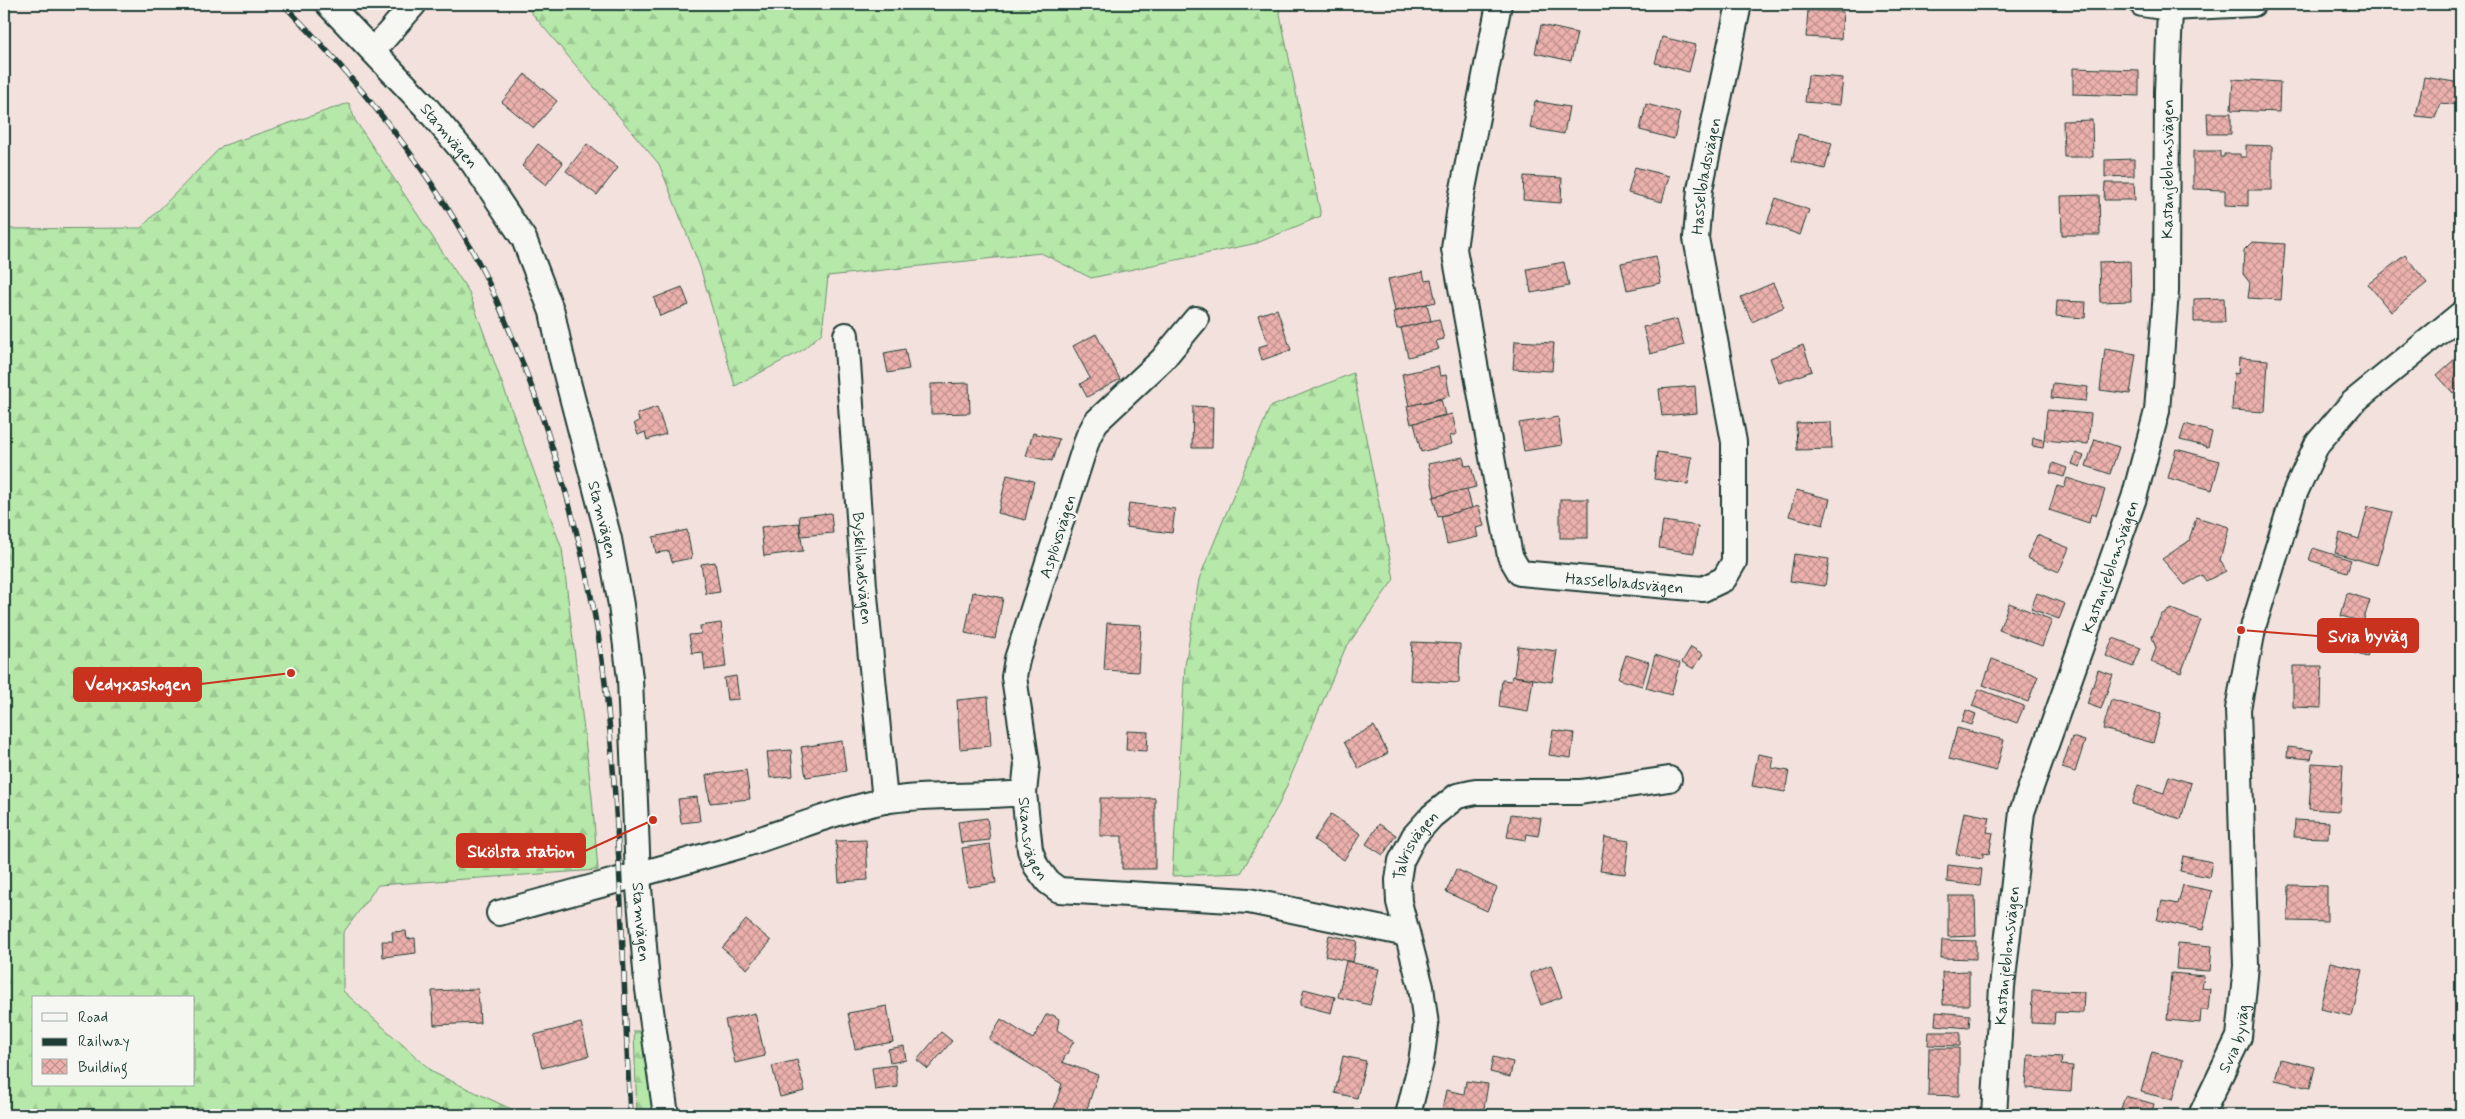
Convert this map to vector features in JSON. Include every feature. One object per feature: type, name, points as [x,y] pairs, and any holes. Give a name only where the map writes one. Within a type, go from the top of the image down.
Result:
[{"type":"street","name":"Stamvägen","points":[[328,4],[425,106],[473,163],[524,239],[552,312],[561,355],[609,539],[620,605],[630,679],[638,876],[647,982],[666,1115]]},
{"type":"street","points":[[373,51],[414,4]]},
{"type":"street","name":"Hasselbladsvägen","points":[[1499,4],[1461,199],[1454,249],[1510,556],[1520,573],[1703,589],[1724,579],[1734,562],[1734,442],[1696,238],[1700,189],[1739,4]]},
{"type":"street","points":[[2142,4],[2170,8],[2253,4]]},
{"type":"street","name":"Kastanjeblomsvägen","points":[[1994,1115],[2002,987],[2022,812],[2134,498],[2157,410],[2166,291],[2170,8]]},
{"type":"street","name":"Svia byväg","points":[[2201,1115],[2239,1037],[2246,966],[2238,708],[2254,624],[2294,495],[2317,444],[2352,403],[2461,314]]},
{"type":"street","name":"Asplövsvägen","points":[[1024,793],[1027,764],[1014,677],[1017,659],[1088,437],[1096,422],[1162,360],[1196,319]]},
{"type":"street","name":"Byskillnadsvägen","points":[[846,335],[865,596],[885,801]]},
{"type":"street","name":"Tallrisvägen","points":[[1408,1115],[1421,1062],[1426,1025],[1421,987],[1399,902],[1398,880],[1401,860],[1414,836],[1432,816],[1458,796],[1476,792],[1580,792],[1669,779]]},
{"type":"street","name":"Skansvägen","points":[[499,914],[587,888],[638,876],[849,810],[885,801],[928,796],[1000,796],[1024,793],[1030,850],[1036,866],[1048,882],[1059,890],[1249,901],[1407,934]]},
{"type":"green space","points":[[524,4],[1278,4],[1321,216],[1257,243],[1091,278],[1041,253],[828,276],[822,333],[801,351],[735,386],[700,267],[659,164]]},
{"type":"green space","points":[[349,103],[355,120],[469,292],[562,549],[592,797],[598,870],[378,885],[343,933],[343,991],[434,1073],[524,1115],[4,1115],[4,229],[141,228],[222,146]]},
{"type":"green space","points":[[1353,373],[1394,579],[1345,649],[1279,804],[1241,873],[1172,876],[1185,666],[1199,579],[1270,407]]},
{"type":"green space","points":[[634,1031],[647,1031],[657,1115],[637,1115]]},
{"type":"building","points":[[1664,4],[1694,4],[1692,11]]},
{"type":"building","points":[[1808,10],[1843,12],[1841,39],[1806,37]]},
{"type":"building","points":[[1541,25],[1577,33],[1571,61],[1535,53]]},
{"type":"building","points":[[1662,37],[1696,45],[1689,72],[1655,63]]},
{"type":"building","points":[[2073,68],[2139,70],[2139,96],[2073,94]]},
{"type":"building","points":[[525,74],[557,101],[534,128],[502,102]]},
{"type":"building","points":[[1808,75],[1843,78],[1840,105],[1805,102]]},
{"type":"building","points":[[2424,77],[2461,83],[2461,105],[2441,103],[2435,118],[2416,116]]},
{"type":"building","points":[[2233,79],[2280,82],[2279,112],[2231,110]]},
{"type":"building","points":[[1535,101],[1569,107],[1564,134],[1530,128]]},
{"type":"building","points":[[1646,104],[1680,113],[1674,139],[1640,130]]},
{"type":"building","points":[[2207,113],[2231,113],[2231,134],[2208,134]]},
{"type":"building","points":[[2092,120],[2093,157],[2064,157],[2063,121]]},
{"type":"building","points":[[1798,134],[1832,143],[1825,169],[1792,161]]},
{"type":"building","points":[[538,144],[563,163],[546,185],[522,166]]},
{"type":"building","points":[[587,144],[618,168],[597,195],[566,171]]},
{"type":"building","points":[[2246,145],[2272,146],[2272,190],[2248,190],[2248,206],[2225,205],[2225,190],[2193,189],[2193,151],[2220,151],[2220,157],[2224,157],[2224,154],[2240,154],[2240,157],[2246,157]]},
{"type":"building","points":[[2134,159],[2134,176],[2105,177],[2105,160]]},
{"type":"building","points":[[1635,167],[1669,176],[1662,202],[1628,193]]},
{"type":"building","points":[[1524,176],[1562,178],[1561,203],[1523,200]]},
{"type":"building","points":[[2105,183],[2134,183],[2135,200],[2104,200]]},
{"type":"building","points":[[2099,195],[2100,235],[2062,235],[2061,196]]},
{"type":"building","points":[[1776,198],[1809,210],[1800,235],[1767,223]]},
{"type":"building","points":[[2252,242],[2285,244],[2281,300],[2248,298],[2250,283],[2243,274],[2244,250]]},
{"type":"building","points":[[2461,246],[2461,260],[2454,252]]},
{"type":"building","points":[[2405,255],[2427,283],[2391,312],[2368,284]]},
{"type":"building","points":[[1656,256],[1661,283],[1627,290],[1621,263]]},
{"type":"building","points":[[2130,261],[2131,301],[2100,302],[2099,262]]},
{"type":"building","points":[[1564,262],[1569,286],[1531,293],[1527,269]]},
{"type":"building","points":[[1423,272],[1425,281],[1431,280],[1436,302],[1395,311],[1388,279]]},
{"type":"building","points":[[1773,283],[1784,307],[1752,322],[1741,297]]},
{"type":"building","points":[[682,287],[689,305],[660,316],[654,298]]},
{"type":"building","points":[[2224,298],[2225,322],[2194,322],[2194,299]]},
{"type":"building","points":[[2057,301],[2086,302],[2085,318],[2056,316]]},
{"type":"building","points":[[1427,304],[1431,321],[1397,329],[1393,312]]},
{"type":"building","points":[[1277,309],[1291,350],[1262,360],[1258,347],[1268,344],[1258,315]]},
{"type":"building","points":[[1439,319],[1444,339],[1436,341],[1439,349],[1408,357],[1401,328]]},
{"type":"building","points":[[1677,319],[1684,345],[1650,354],[1643,327]]},
{"type":"building","points":[[1096,334],[1120,379],[1087,397],[1080,384],[1090,378],[1073,346]]},
{"type":"building","points":[[1515,341],[1554,343],[1552,371],[1513,369]]},
{"type":"building","points":[[1803,345],[1812,371],[1779,383],[1770,358]]},
{"type":"building","points":[[905,349],[909,369],[888,373],[884,353]]},
{"type":"building","points":[[2105,349],[2136,354],[2130,394],[2100,390]]},
{"type":"building","points":[[2457,357],[2461,362],[2461,385],[2453,393],[2437,375]]},
{"type":"building","points":[[2239,358],[2268,360],[2265,412],[2232,410],[2234,373],[2238,374]]},
{"type":"building","points":[[1438,366],[1440,376],[1446,375],[1450,396],[1409,406],[1402,374]]},
{"type":"building","points":[[969,383],[970,413],[931,414],[931,384]]},
{"type":"building","points":[[2053,383],[2088,387],[2086,401],[2051,398]]},
{"type":"building","points":[[1695,386],[1697,413],[1662,416],[1659,389]]},
{"type":"building","points":[[1441,399],[1445,415],[1411,424],[1407,406]]},
{"type":"building","points":[[1193,406],[1213,407],[1212,448],[1192,448]]},
{"type":"building","points":[[657,407],[666,434],[647,440],[645,432],[638,435],[634,423],[639,421],[637,414]]},
{"type":"building","points":[[2047,410],[2091,414],[2088,444],[2044,440]]},
{"type":"building","points":[[1452,414],[1457,434],[1450,436],[1452,444],[1421,452],[1414,423]]},
{"type":"building","points":[[1558,417],[1562,445],[1524,451],[1519,423]]},
{"type":"building","points":[[1831,422],[1832,449],[1797,450],[1796,423]]},
{"type":"building","points":[[2185,424],[2212,432],[2208,447],[2180,440]]},
{"type":"building","points":[[1033,433],[1059,439],[1052,461],[1026,456]]},
{"type":"building","points":[[2033,438],[2044,440],[2043,448],[2032,446]]},
{"type":"building","points":[[2095,439],[2119,447],[2110,474],[2086,466]]},
{"type":"building","points":[[2176,449],[2220,461],[2212,490],[2168,478]]},
{"type":"building","points":[[1657,452],[1692,457],[1688,484],[1654,479]]},
{"type":"building","points":[[2076,453],[2084,456],[2080,467],[2072,464]]},
{"type":"building","points":[[1463,457],[1465,466],[1471,465],[1476,487],[1435,497],[1428,464]]},
{"type":"building","points":[[2053,463],[2067,468],[2064,477],[2050,473]]},
{"type":"building","points":[[1007,475],[1034,481],[1025,520],[998,513]]},
{"type":"building","points":[[2067,478],[2105,490],[2096,516],[2091,514],[2089,523],[2049,510],[2057,486],[2064,488]]},
{"type":"building","points":[[1467,489],[1472,508],[1438,517],[1433,497]]},
{"type":"building","points":[[1796,490],[1830,499],[1823,525],[1789,516]]},
{"type":"building","points":[[1560,499],[1588,499],[1588,538],[1560,538]]},
{"type":"building","points":[[1129,503],[1175,509],[1172,533],[1126,527]]},
{"type":"building","points":[[1479,506],[1484,526],[1476,528],[1478,537],[1447,544],[1441,516]]},
{"type":"building","points":[[2368,506],[2392,512],[2377,565],[2335,553],[2340,533],[2359,539]]},
{"type":"building","points":[[831,513],[833,533],[801,536],[799,516]]},
{"type":"building","points":[[2196,517],[2229,527],[2220,560],[2226,571],[2206,581],[2202,575],[2185,585],[2162,559],[2189,541]]},
{"type":"building","points":[[1663,521],[1698,526],[1694,553],[1659,548]]},
{"type":"building","points":[[799,523],[803,551],[764,556],[761,527]]},
{"type":"building","points":[[687,530],[692,558],[672,562],[669,551],[656,553],[653,537]]},
{"type":"building","points":[[2037,535],[2069,548],[2059,572],[2027,558]]},
{"type":"building","points":[[2313,548],[2351,560],[2347,572],[2309,560]]},
{"type":"building","points":[[1794,554],[1829,559],[1825,586],[1790,581]]},
{"type":"building","points":[[715,562],[720,592],[706,594],[701,564]]},
{"type":"building","points":[[973,592],[1003,598],[995,639],[965,633]]},
{"type":"building","points":[[2037,593],[2065,604],[2059,619],[2031,609]]},
{"type":"building","points":[[2347,593],[2370,600],[2363,622],[2341,616]]},
{"type":"building","points":[[2009,603],[2052,620],[2042,646],[1999,630]]},
{"type":"building","points":[[2171,609],[2201,620],[2181,673],[2151,662],[2156,648],[2152,637],[2161,615]]},
{"type":"building","points":[[721,623],[726,667],[705,670],[703,652],[692,653],[689,635],[701,634],[700,626]]},
{"type":"building","points":[[1107,623],[1141,625],[1138,672],[1104,670]]},
{"type":"building","points":[[2340,623],[2375,633],[2367,657],[2333,647]]},
{"type":"building","points":[[2113,638],[2141,648],[2133,667],[2106,656]]},
{"type":"building","points":[[1412,642],[1460,644],[1459,683],[1410,680]]},
{"type":"building","points":[[1518,646],[1557,651],[1552,682],[1514,676]]},
{"type":"building","points":[[1691,647],[1703,654],[1694,669],[1682,662]]},
{"type":"building","points":[[1626,655],[1649,662],[1642,686],[1618,679]]},
{"type":"building","points":[[1655,655],[1680,663],[1671,695],[1646,688]]},
{"type":"building","points":[[1992,659],[2038,676],[2028,702],[1983,685]]},
{"type":"building","points":[[2293,666],[2322,666],[2321,708],[2293,707]]},
{"type":"building","points":[[2098,670],[2113,675],[2101,709],[2087,704]]},
{"type":"building","points":[[736,676],[739,699],[727,700],[724,678]]},
{"type":"building","points":[[1512,676],[1533,679],[1528,712],[1499,707],[1502,680],[1511,681]]},
{"type":"building","points":[[1979,689],[2024,706],[2017,723],[1972,706]]},
{"type":"building","points":[[988,697],[991,746],[960,749],[957,700]]},
{"type":"building","points":[[2111,700],[2161,714],[2153,743],[2103,729]]},
{"type":"building","points":[[1966,710],[1976,714],[1972,725],[1962,722]]},
{"type":"building","points":[[1374,726],[1388,753],[1359,769],[1344,742]]},
{"type":"building","points":[[1957,728],[2004,740],[1996,771],[1949,759]]},
{"type":"building","points":[[1553,730],[1574,733],[1571,758],[1549,755]]},
{"type":"building","points":[[1127,731],[1148,732],[1147,751],[1126,750]]},
{"type":"building","points":[[2072,737],[2085,741],[2075,772],[2062,768]]},
{"type":"building","points":[[842,741],[846,771],[806,777],[801,747]]},
{"type":"building","points":[[2288,747],[2313,750],[2311,759],[2287,757]]},
{"type":"building","points":[[791,750],[793,776],[770,778],[767,752]]},
{"type":"building","points":[[1758,754],[1774,757],[1772,768],[1789,771],[1785,792],[1752,786]]},
{"type":"building","points":[[2312,763],[2343,765],[2340,811],[2309,809]]},
{"type":"building","points":[[746,770],[750,799],[710,803],[706,775]]},
{"type":"building","points":[[2169,776],[2191,783],[2181,819],[2132,804],[2138,785],[2164,793]]},
{"type":"building","points":[[697,797],[700,821],[681,823],[678,799]]},
{"type":"building","points":[[1100,798],[1155,798],[1155,869],[1122,869],[1122,836],[1100,836]]},
{"type":"building","points":[[1964,812],[1990,817],[1987,832],[1993,833],[1989,854],[1983,853],[1983,858],[1956,854]]},
{"type":"building","points":[[1331,814],[1361,834],[1344,860],[1314,840]]},
{"type":"building","points":[[1511,814],[1541,818],[1538,836],[1527,834],[1526,840],[1507,837]]},
{"type":"building","points":[[987,818],[990,840],[961,843],[958,822]]},
{"type":"building","points":[[2295,820],[2329,822],[2328,838],[2294,837]]},
{"type":"building","points":[[1379,824],[1396,835],[1383,855],[1366,844]]},
{"type":"building","points":[[1605,837],[1629,841],[1625,874],[1600,871]]},
{"type":"building","points":[[866,840],[868,880],[839,882],[836,841]]},
{"type":"building","points":[[990,844],[996,883],[968,887],[962,848]]},
{"type":"building","points":[[2183,856],[2212,862],[2209,877],[2180,871]]},
{"type":"building","points":[[1948,865],[1982,869],[1980,886],[1947,882]]},
{"type":"building","points":[[1456,869],[1497,888],[1487,911],[1446,892]]},
{"type":"building","points":[[2183,885],[2212,891],[2203,930],[2157,920],[2162,901],[2178,904]]},
{"type":"building","points":[[2289,885],[2327,886],[2327,922],[2288,921]]},
{"type":"building","points":[[1948,896],[1975,896],[1976,936],[1948,937]]},
{"type":"building","points":[[746,920],[771,941],[747,969],[722,948]]},
{"type":"building","points":[[406,931],[407,939],[415,938],[416,953],[383,957],[382,941],[393,941],[392,932]]},
{"type":"building","points":[[1329,935],[1357,941],[1353,962],[1325,956]]},
{"type":"building","points":[[1942,940],[1976,941],[1976,959],[1941,958]]},
{"type":"building","points":[[2178,943],[2212,946],[2210,971],[2176,969]]},
{"type":"building","points":[[1346,961],[1379,969],[1370,1005],[1338,997]]},
{"type":"building","points":[[2330,962],[2363,970],[2352,1016],[2320,1009]]},
{"type":"building","points":[[1551,965],[1562,997],[1541,1005],[1530,973]]},
{"type":"building","points":[[1969,971],[1969,1005],[1943,1005],[1942,972]]},
{"type":"building","points":[[2171,973],[2204,976],[2202,988],[2210,989],[2208,1010],[2201,1010],[2200,1023],[2167,1020]]},
{"type":"building","points":[[478,989],[480,1023],[434,1025],[432,991]]},
{"type":"building","points":[[1304,989],[1335,997],[1331,1013],[1300,1005]]},
{"type":"building","points":[[2032,990],[2084,992],[2083,1013],[2055,1012],[2054,1024],[2031,1023]]},
{"type":"building","points":[[887,1006],[893,1042],[855,1049],[848,1013]]},
{"type":"building","points":[[1936,1012],[1970,1015],[1969,1028],[1935,1025]]},
{"type":"building","points":[[755,1013],[765,1056],[735,1063],[725,1020]]},
{"type":"building","points":[[1046,1015],[1053,1015],[1059,1019],[1057,1030],[1074,1041],[1062,1062],[1098,1075],[1085,1115],[1052,1115],[1062,1084],[989,1039],[1001,1019],[1033,1039]]},
{"type":"building","points":[[581,1023],[589,1056],[542,1068],[534,1035]]},
{"type":"building","points":[[941,1032],[952,1041],[928,1069],[917,1060]]},
{"type":"building","points":[[1929,1032],[1960,1032],[1960,1046],[1928,1045]]},
{"type":"building","points":[[904,1046],[906,1060],[890,1063],[888,1049]]},
{"type":"building","points":[[1929,1048],[1959,1048],[1959,1096],[1928,1095]]},
{"type":"building","points":[[2152,1052],[2183,1060],[2173,1100],[2141,1092]]},
{"type":"building","points":[[2028,1055],[2062,1057],[2061,1065],[2073,1066],[2071,1091],[2026,1088]]},
{"type":"building","points":[[1343,1056],[1366,1061],[1357,1098],[1335,1093]]},
{"type":"building","points":[[1493,1057],[1513,1062],[1510,1077],[1490,1072]]},
{"type":"building","points":[[2280,1059],[2315,1067],[2310,1088],[2275,1080]]},
{"type":"building","points":[[797,1060],[805,1091],[780,1097],[772,1066]]},
{"type":"building","points":[[895,1065],[898,1087],[875,1090],[872,1068]]},
{"type":"building","points":[[1466,1081],[1488,1084],[1483,1115],[1442,1110],[1446,1090],[1464,1094]]},
{"type":"building","points":[[2125,1096],[2154,1104],[2151,1115],[2119,1115]]},
{"type":"railway","points":[[283,4],[335,60],[387,122],[434,187],[473,252],[491,287],[507,323],[548,433],[570,508],[589,584],[607,700],[619,856],[630,1115]]},
{"type":"place","name":"Svia byväg","points":[[2241,630]]},
{"type":"place","name":"Vedyxaskogen","points":[[291,673]]},
{"type":"place","name":"Skölsta station","points":[[653,820]]}]
